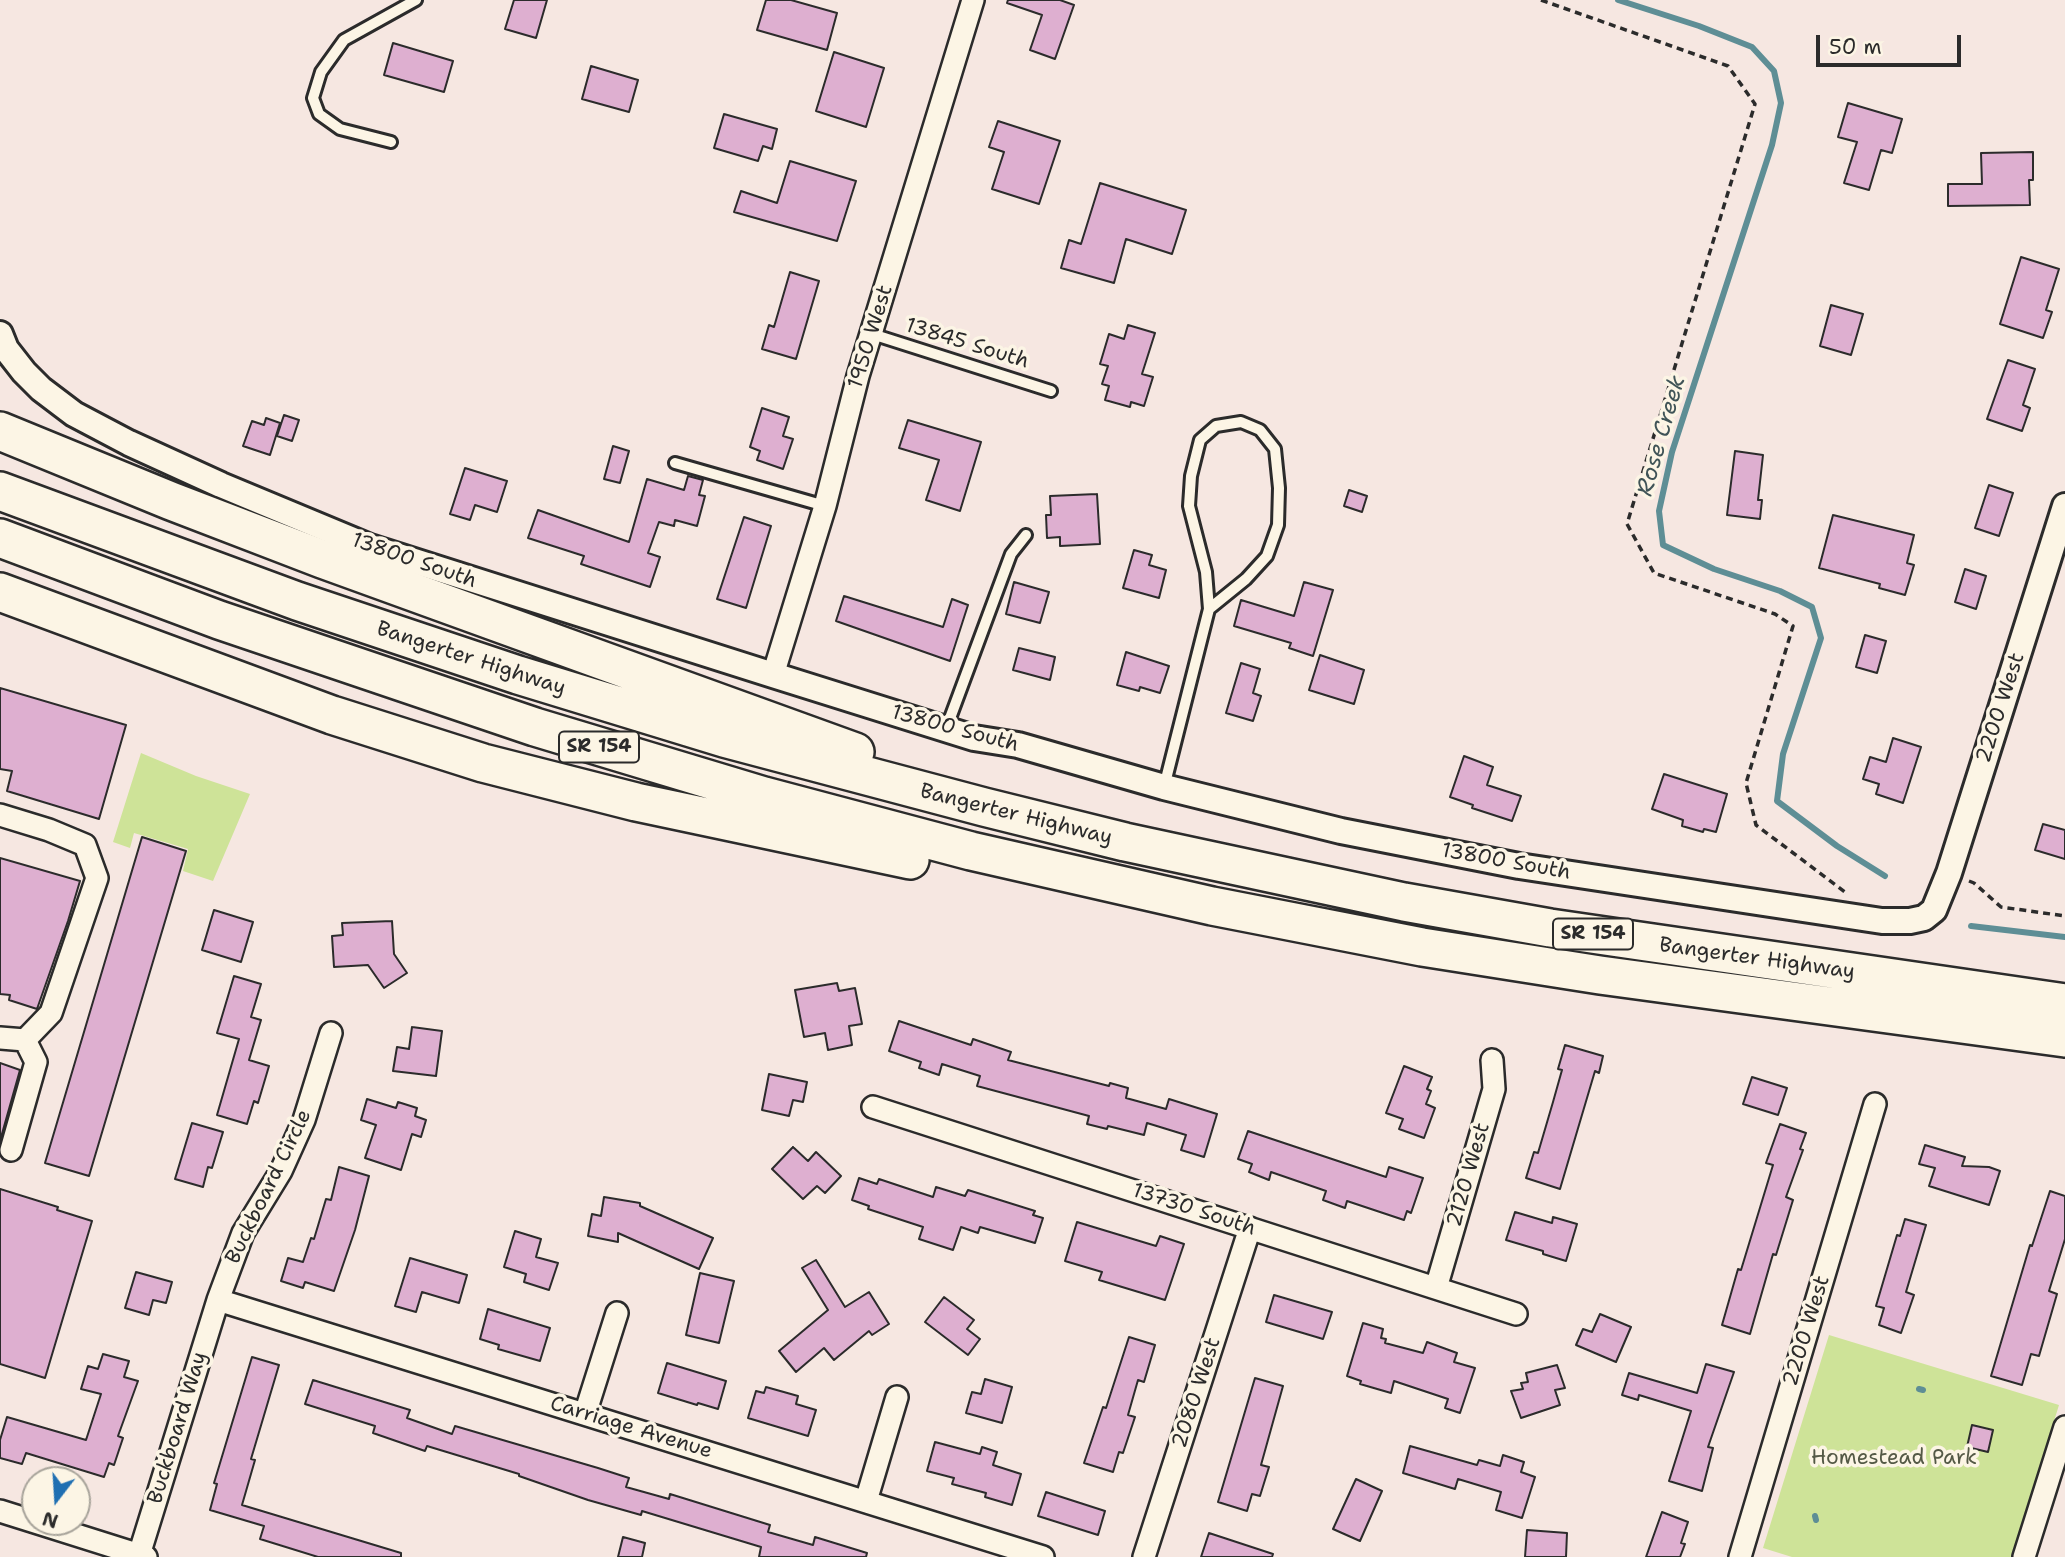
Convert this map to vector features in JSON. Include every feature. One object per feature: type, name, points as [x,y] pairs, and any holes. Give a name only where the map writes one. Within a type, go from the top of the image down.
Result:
[{"type":"highway","points":[[0,431],[323,559],[935,781],[1125,842]]},
{"type":"highway","name":"Bangerter Highway","points":[[0,491],[297,601],[518,675],[811,762],[1125,842],[1404,902],[1537,926],[2065,1003]]},
{"type":"highway","name":"Bangerter Highway","points":[[0,538],[332,660],[636,758],[906,834],[1212,906],[1333,931],[1511,962],[2065,1038]]},
{"type":"highway","points":[[0,592],[332,715],[559,783],[712,819],[992,877],[1072,890],[1212,906]]},
{"type":"street","name":"1950 West","points":[[773,675],[825,506],[858,376],[973,0]]},
{"type":"street","name":"13800 South","points":[[0,334],[6,349],[24,372],[74,414],[129,443],[347,539],[974,738],[1018,745],[1164,787],[1341,831],[1519,866],[1882,921],[1910,921],[1924,918],[1934,910]]},
{"type":"street","name":"2200 West","points":[[1934,910],[1949,873],[2065,506]]},
{"type":"street","points":[[0,815],[49,830],[85,845],[97,878],[51,1013],[25,1040]]},
{"type":"street","name":"Buckboard Circle","points":[[218,1300],[243,1233],[281,1171],[304,1120],[331,1033]]},
{"type":"street","points":[[0,1038],[25,1040]]},
{"type":"street","points":[[11,1150],[36,1062],[25,1040]]},
{"type":"street","name":"2120 West","points":[[1436,1288],[1494,1089],[1492,1060]]},
{"type":"street","name":"2200 West","points":[[1740,1557],[1875,1104]]},
{"type":"street","name":"13730 South","points":[[873,1107],[1516,1314]]},
{"type":"street","name":"2080 West","points":[[1144,1557],[1250,1228]]},
{"type":"street","name":"Carriage Avenue","points":[[218,1300],[1043,1557]]},
{"type":"street","name":"Buckboard Way","points":[[142,1556],[218,1300]]},
{"type":"street","points":[[585,1414],[617,1313]]},
{"type":"street","points":[[866,1502],[897,1396]]},
{"type":"street","points":[[2024,1557],[2065,1427]]},
{"type":"street","points":[[0,1511],[21,1518]]},
{"type":"street","points":[[79,1536],[142,1556]]},
{"type":"lane","points":[[391,142],[341,129],[319,114],[313,98],[321,72],[344,40],[416,0]]},
{"type":"lane","name":"13845 South","points":[[872,334],[1051,391]]},
{"type":"lane","points":[[1164,787],[1209,609],[1206,572],[1189,506],[1191,476],[1200,440],[1216,426],[1241,422],[1261,430],[1275,449],[1279,488],[1278,525],[1266,556],[1246,579],[1209,609]]},
{"type":"lane","points":[[675,463],[825,506]]},
{"type":"lane","points":[[946,729],[1011,554],[1026,535]]},
{"type":"path","points":[[1541,0],[1728,66],[1755,104],[1627,524],[1654,573],[1775,614],[1793,626],[1746,782],[1756,825],[1855,900]]},
{"type":"path","points":[[1969,881],[2001,906],[2065,916]]},
{"type":"green space","points":[[141,753],[196,776],[250,794],[213,881],[183,871],[188,849],[134,833],[130,848],[113,842]]},
{"type":"green space","name":"Homestead Park","points":[[1829,1335],[2059,1405],[2012,1557],[1792,1557],[1763,1548]]},
{"type":"building","points":[[514,0],[547,0],[536,38],[505,29]]},
{"type":"building","points":[[766,0],[791,0],[837,13],[827,50],[757,30]]},
{"type":"building","points":[[1008,0],[1060,0],[1074,5],[1055,59],[1030,50],[1042,15],[1007,3]]},
{"type":"building","points":[[393,43],[453,61],[444,92],[384,75]]},
{"type":"building","points":[[834,52],[884,68],[866,127],[816,111]]},
{"type":"building","points":[[591,66],[638,80],[629,112],[582,99]]},
{"type":"building","points":[[1848,103],[1902,119],[1892,153],[1881,150],[1869,190],[1844,183],[1857,142],[1838,137]]},
{"type":"building","points":[[724,114],[777,129],[772,149],[763,146],[758,161],[714,148]]},
{"type":"building","points":[[998,121],[1060,141],[1039,204],[992,189],[1004,152],[989,147]]},
{"type":"building","points":[[2033,152],[2033,180],[2029,180],[2030,205],[1948,206],[1948,184],[1982,184],[1981,153]]},
{"type":"building","points":[[790,161],[856,181],[837,241],[734,212],[741,191],[777,203]]},
{"type":"building","points":[[1100,183],[1186,210],[1172,254],[1126,239],[1114,283],[1061,268],[1069,240],[1081,244]]},
{"type":"building","points":[[2021,257],[2059,269],[2046,310],[2052,312],[2043,338],[2000,324]]},
{"type":"building","points":[[790,272],[819,281],[796,359],[762,349],[769,325],[774,327]]},
{"type":"building","points":[[1831,305],[1863,314],[1851,355],[1820,346]]},
{"type":"building","points":[[1128,325],[1155,333],[1142,374],[1153,377],[1144,406],[1131,402],[1130,407],[1105,400],[1109,386],[1102,384],[1108,366],[1100,364],[1109,334],[1124,339]]},
{"type":"building","points":[[2008,360],[2035,369],[2023,405],[2030,408],[2022,431],[1987,419]]},
{"type":"building","points":[[762,408],[789,417],[783,436],[793,439],[783,469],[757,460],[760,451],[750,447]]},
{"type":"building","points":[[284,415],[299,420],[292,441],[277,436]]},
{"type":"building","points":[[266,418],[280,423],[270,455],[243,446],[252,421],[264,425]]},
{"type":"building","points":[[908,420],[981,442],[960,511],[926,500],[939,460],[899,448]]},
{"type":"building","points":[[613,446],[629,451],[620,483],[604,479]]},
{"type":"building","points":[[1735,451],[1763,455],[1758,500],[1762,500],[1760,519],[1727,515]]},
{"type":"building","points":[[465,468],[507,481],[497,512],[475,505],[470,520],[450,514]]},
{"type":"building","points":[[688,476],[703,480],[699,495],[705,496],[697,526],[675,520],[674,526],[659,522],[648,553],[660,557],[650,587],[581,564],[584,556],[528,538],[538,510],[629,542],[647,479],[684,490]]},
{"type":"building","points":[[1989,485],[2013,493],[1999,536],[1975,528]]},
{"type":"building","points":[[1349,490],[1367,496],[1362,512],[1344,506]]},
{"type":"building","points":[[1097,494],[1100,544],[1060,546],[1060,537],[1047,538],[1046,515],[1051,515],[1050,496]]},
{"type":"building","points":[[1833,515],[1914,535],[1907,563],[1914,565],[1905,595],[1879,588],[1880,584],[1819,568]]},
{"type":"building","points":[[744,517],[771,526],[746,608],[717,599]]},
{"type":"building","points":[[1134,550],[1152,555],[1149,565],[1166,570],[1159,598],[1123,588]]},
{"type":"building","points":[[1965,569],[1986,576],[1976,609],[1955,602]]},
{"type":"building","points":[[1014,582],[1049,592],[1040,623],[1006,614]]},
{"type":"building","points":[[1304,582],[1333,590],[1313,656],[1289,648],[1291,643],[1234,626],[1241,600],[1294,616]]},
{"type":"building","points":[[844,596],[943,627],[952,599],[968,605],[950,661],[836,621]]},
{"type":"building","points":[[1865,635],[1886,641],[1877,673],[1856,667]]},
{"type":"building","points":[[1019,648],[1055,657],[1050,680],[1013,670]]},
{"type":"building","points":[[1126,652],[1169,666],[1160,693],[1140,687],[1139,691],[1117,685]]},
{"type":"building","points":[[1320,655],[1364,670],[1354,704],[1309,690]]},
{"type":"building","points":[[1241,663],[1260,669],[1253,693],[1261,696],[1253,721],[1226,713]]},
{"type":"building","points":[[0,688],[126,725],[99,819],[7,791],[12,771],[0,769]]},
{"type":"building","points":[[1893,738],[1921,747],[1903,803],[1876,794],[1879,784],[1863,779],[1870,757],[1886,762]]},
{"type":"building","points":[[1464,756],[1493,767],[1487,785],[1521,796],[1512,821],[1472,808],[1473,805],[1450,797]]},
{"type":"building","points":[[1664,774],[1727,794],[1716,832],[1704,829],[1703,832],[1682,826],[1683,820],[1652,809]]},
{"type":"building","points":[[2043,824],[2065,830],[2065,859],[2035,850]]},
{"type":"building","points":[[142,837],[186,851],[89,1176],[45,1163]]},
{"type":"building","points":[[0,858],[80,881],[37,1009],[9,1000],[10,995],[0,994]]},
{"type":"building","points":[[214,910],[253,922],[241,962],[202,950]]},
{"type":"building","points":[[392,921],[394,954],[407,973],[384,988],[368,965],[334,967],[332,936],[343,935],[342,923]]},
{"type":"building","points":[[234,976],[261,984],[251,1017],[261,1020],[249,1060],[269,1066],[258,1103],[254,1101],[247,1124],[217,1115],[239,1039],[217,1033]]},
{"type":"building","points":[[837,983],[839,991],[855,988],[862,1024],[849,1026],[852,1045],[828,1050],[825,1033],[804,1037],[795,990]]},
{"type":"building","points":[[899,1021],[971,1045],[973,1039],[1011,1052],[1008,1060],[1109,1086],[1110,1083],[1128,1088],[1126,1098],[1166,1109],[1169,1099],[1217,1114],[1204,1157],[1181,1150],[1186,1135],[1147,1123],[1144,1135],[1087,1124],[1089,1116],[977,1086],[980,1076],[942,1064],[939,1075],[919,1068],[921,1062],[889,1051]]},
{"type":"building","points":[[412,1027],[442,1031],[436,1076],[393,1071],[397,1047],[409,1049]]},
{"type":"building","points":[[1565,1045],[1603,1056],[1599,1073],[1595,1071],[1560,1189],[1526,1178],[1534,1152],[1538,1153],[1553,1102],[1562,1070],[1558,1069]]},
{"type":"building","points":[[0,1063],[20,1070],[0,1141]]},
{"type":"building","points":[[1404,1066],[1432,1077],[1427,1089],[1431,1091],[1426,1104],[1435,1108],[1424,1138],[1399,1129],[1403,1119],[1386,1113]]},
{"type":"building","points":[[769,1074],[807,1082],[803,1102],[793,1100],[789,1116],[762,1110]]},
{"type":"building","points":[[1752,1077],[1787,1088],[1778,1115],[1743,1104]]},
{"type":"building","points":[[367,1099],[396,1108],[398,1102],[417,1108],[415,1116],[426,1120],[421,1137],[412,1134],[401,1170],[365,1158],[376,1125],[361,1120]]},
{"type":"building","points":[[192,1123],[223,1132],[212,1168],[208,1167],[203,1187],[175,1179]]},
{"type":"building","points":[[1780,1124],[1806,1133],[1800,1149],[1803,1150],[1786,1197],[1793,1200],[1776,1255],[1773,1254],[1750,1334],[1722,1325],[1773,1165],[1766,1163]]},
{"type":"building","points":[[1248,1131],[1386,1177],[1389,1167],[1423,1178],[1411,1213],[1407,1211],[1404,1220],[1347,1201],[1345,1208],[1323,1200],[1326,1191],[1271,1172],[1269,1180],[1249,1172],[1252,1164],[1238,1159]]},
{"type":"building","points":[[1925,1145],[1965,1157],[1962,1166],[1989,1167],[2000,1171],[1989,1205],[1929,1186],[1935,1168],[1919,1164]]},
{"type":"building","points":[[793,1147],[808,1161],[816,1152],[841,1176],[825,1193],[817,1186],[803,1199],[772,1169]]},
{"type":"building","points":[[339,1167],[369,1176],[355,1230],[334,1291],[305,1282],[303,1288],[281,1281],[288,1258],[303,1262],[311,1238],[314,1239],[326,1199],[331,1200]]},
{"type":"building","points":[[859,1178],[877,1184],[879,1179],[933,1197],[936,1187],[965,1196],[968,1190],[1035,1211],[1033,1215],[1043,1218],[1035,1243],[980,1227],[978,1233],[961,1227],[953,1250],[919,1239],[923,1227],[868,1209],[869,1206],[852,1200]]},
{"type":"building","points":[[0,1189],[92,1221],[45,1378],[0,1364]]},
{"type":"building","points":[[2050,1191],[2065,1196],[2065,1239],[2049,1291],[2057,1294],[2039,1356],[2031,1354],[2022,1385],[1991,1376],[2030,1245],[2032,1246]]},
{"type":"building","points":[[604,1197],[640,1203],[640,1206],[713,1238],[699,1269],[618,1233],[618,1242],[588,1236],[592,1214],[601,1216]]},
{"type":"building","points":[[1515,1212],[1552,1223],[1553,1217],[1577,1224],[1566,1261],[1506,1240]]},
{"type":"building","points":[[1905,1219],[1926,1225],[1906,1292],[1914,1295],[1901,1333],[1879,1325],[1884,1308],[1876,1306],[1897,1235],[1900,1236]]},
{"type":"building","points":[[1077,1222],[1156,1246],[1160,1236],[1184,1244],[1165,1300],[1099,1280],[1102,1272],[1065,1261]]},
{"type":"building","points":[[515,1231],[541,1239],[536,1257],[558,1263],[549,1290],[524,1282],[526,1274],[504,1267]]},
{"type":"building","points":[[410,1258],[467,1275],[459,1303],[422,1292],[416,1312],[395,1306]]},
{"type":"building","points":[[816,1260],[845,1307],[869,1292],[889,1324],[872,1335],[869,1331],[834,1360],[824,1348],[796,1372],[779,1351],[828,1310],[802,1268]]},
{"type":"building","points":[[136,1272],[172,1282],[166,1303],[153,1300],[149,1315],[125,1308]]},
{"type":"building","points":[[700,1273],[734,1281],[719,1343],[686,1335]]},
{"type":"building","points":[[1274,1295],[1332,1312],[1323,1339],[1266,1322]]},
{"type":"building","points":[[944,1297],[974,1320],[967,1329],[980,1339],[968,1355],[925,1322]]},
{"type":"building","points":[[488,1309],[550,1328],[540,1361],[498,1349],[499,1345],[480,1339]]},
{"type":"building","points":[[1600,1314],[1631,1327],[1616,1362],[1576,1345],[1583,1329],[1592,1332]]},
{"type":"building","points":[[1363,1323],[1383,1329],[1381,1338],[1386,1339],[1385,1343],[1423,1353],[1427,1342],[1457,1353],[1454,1362],[1475,1368],[1460,1413],[1445,1408],[1448,1399],[1394,1381],[1391,1393],[1360,1384],[1361,1381],[1347,1376]]},
{"type":"building","points":[[1129,1337],[1155,1345],[1144,1382],[1138,1380],[1128,1415],[1135,1417],[1123,1453],[1119,1452],[1113,1472],[1084,1463],[1103,1407],[1106,1408]]},
{"type":"building","points":[[103,1354],[129,1361],[124,1377],[138,1381],[118,1436],[123,1438],[114,1465],[109,1463],[104,1477],[91,1473],[91,1466],[68,1466],[26,1453],[22,1464],[0,1458],[0,1440],[7,1417],[86,1440],[101,1394],[81,1389],[88,1366],[98,1369]]},
{"type":"building","points":[[252,1357],[279,1365],[251,1459],[255,1460],[242,1505],[401,1553],[401,1557],[318,1557],[260,1539],[264,1526],[210,1510],[217,1484],[214,1483]]},
{"type":"building","points":[[667,1363],[726,1381],[718,1409],[658,1393]]},
{"type":"building","points":[[1706,1364],[1734,1372],[1708,1447],[1713,1448],[1702,1491],[1669,1481],[1691,1411],[1639,1395],[1638,1400],[1622,1395],[1629,1373],[1697,1393]]},
{"type":"building","points":[[1557,1365],[1565,1388],[1555,1390],[1560,1405],[1521,1418],[1511,1391],[1523,1389],[1521,1383],[1528,1382],[1526,1373]]},
{"type":"building","points":[[1255,1378],[1283,1386],[1261,1465],[1269,1467],[1260,1496],[1252,1494],[1247,1511],[1218,1502]]},
{"type":"building","points":[[985,1379],[1012,1387],[1002,1423],[966,1413],[972,1392],[981,1394]]},
{"type":"building","points":[[313,1380],[410,1410],[407,1418],[452,1434],[455,1426],[598,1468],[629,1478],[626,1487],[669,1499],[670,1494],[770,1525],[768,1532],[813,1545],[815,1537],[867,1553],[866,1557],[759,1557],[761,1547],[642,1511],[641,1515],[588,1500],[519,1474],[427,1446],[425,1451],[373,1433],[375,1426],[305,1404]]},
{"type":"building","points":[[766,1387],[798,1396],[796,1404],[816,1410],[808,1436],[748,1418],[756,1391],[764,1393]]},
{"type":"building","points":[[1972,1425],[1993,1430],[1988,1452],[1967,1447]]},
{"type":"building","points":[[935,1442],[980,1454],[982,1447],[997,1452],[993,1465],[1021,1474],[1012,1505],[985,1497],[986,1493],[952,1484],[954,1478],[927,1471]]},
{"type":"building","points":[[1410,1446],[1477,1465],[1479,1460],[1500,1466],[1503,1455],[1524,1462],[1521,1472],[1535,1477],[1522,1518],[1496,1510],[1501,1492],[1458,1479],[1455,1489],[1403,1473]]},
{"type":"building","points":[[1356,1479],[1382,1491],[1360,1541],[1333,1529]]},
{"type":"building","points":[[1046,1492],[1105,1511],[1098,1535],[1038,1516]]},
{"type":"building","points":[[1662,1512],[1688,1522],[1681,1543],[1685,1544],[1680,1557],[1646,1557]]},
{"type":"building","points":[[1527,1530],[1567,1533],[1566,1557],[1525,1557]]},
{"type":"building","points":[[1209,1533],[1273,1554],[1272,1557],[1201,1557]]},
{"type":"building","points":[[623,1537],[645,1543],[642,1557],[618,1557]]},
{"type":"waterway","name":"Rose Creek","points":[[1618,0],[1699,26],[1752,47],[1774,71],[1781,103],[1772,145],[1672,452],[1659,511],[1663,545],[1714,569],[1780,591],[1812,607],[1821,638],[1783,754],[1777,801],[1837,846],[1885,876]]},
{"type":"waterway","name":"Rose Creek","points":[[1971,926],[2065,937]]},
{"type":"waterway","points":[[1919,1389],[1923,1390]]},
{"type":"waterway","points":[[1815,1516],[1816,1520]]}]
